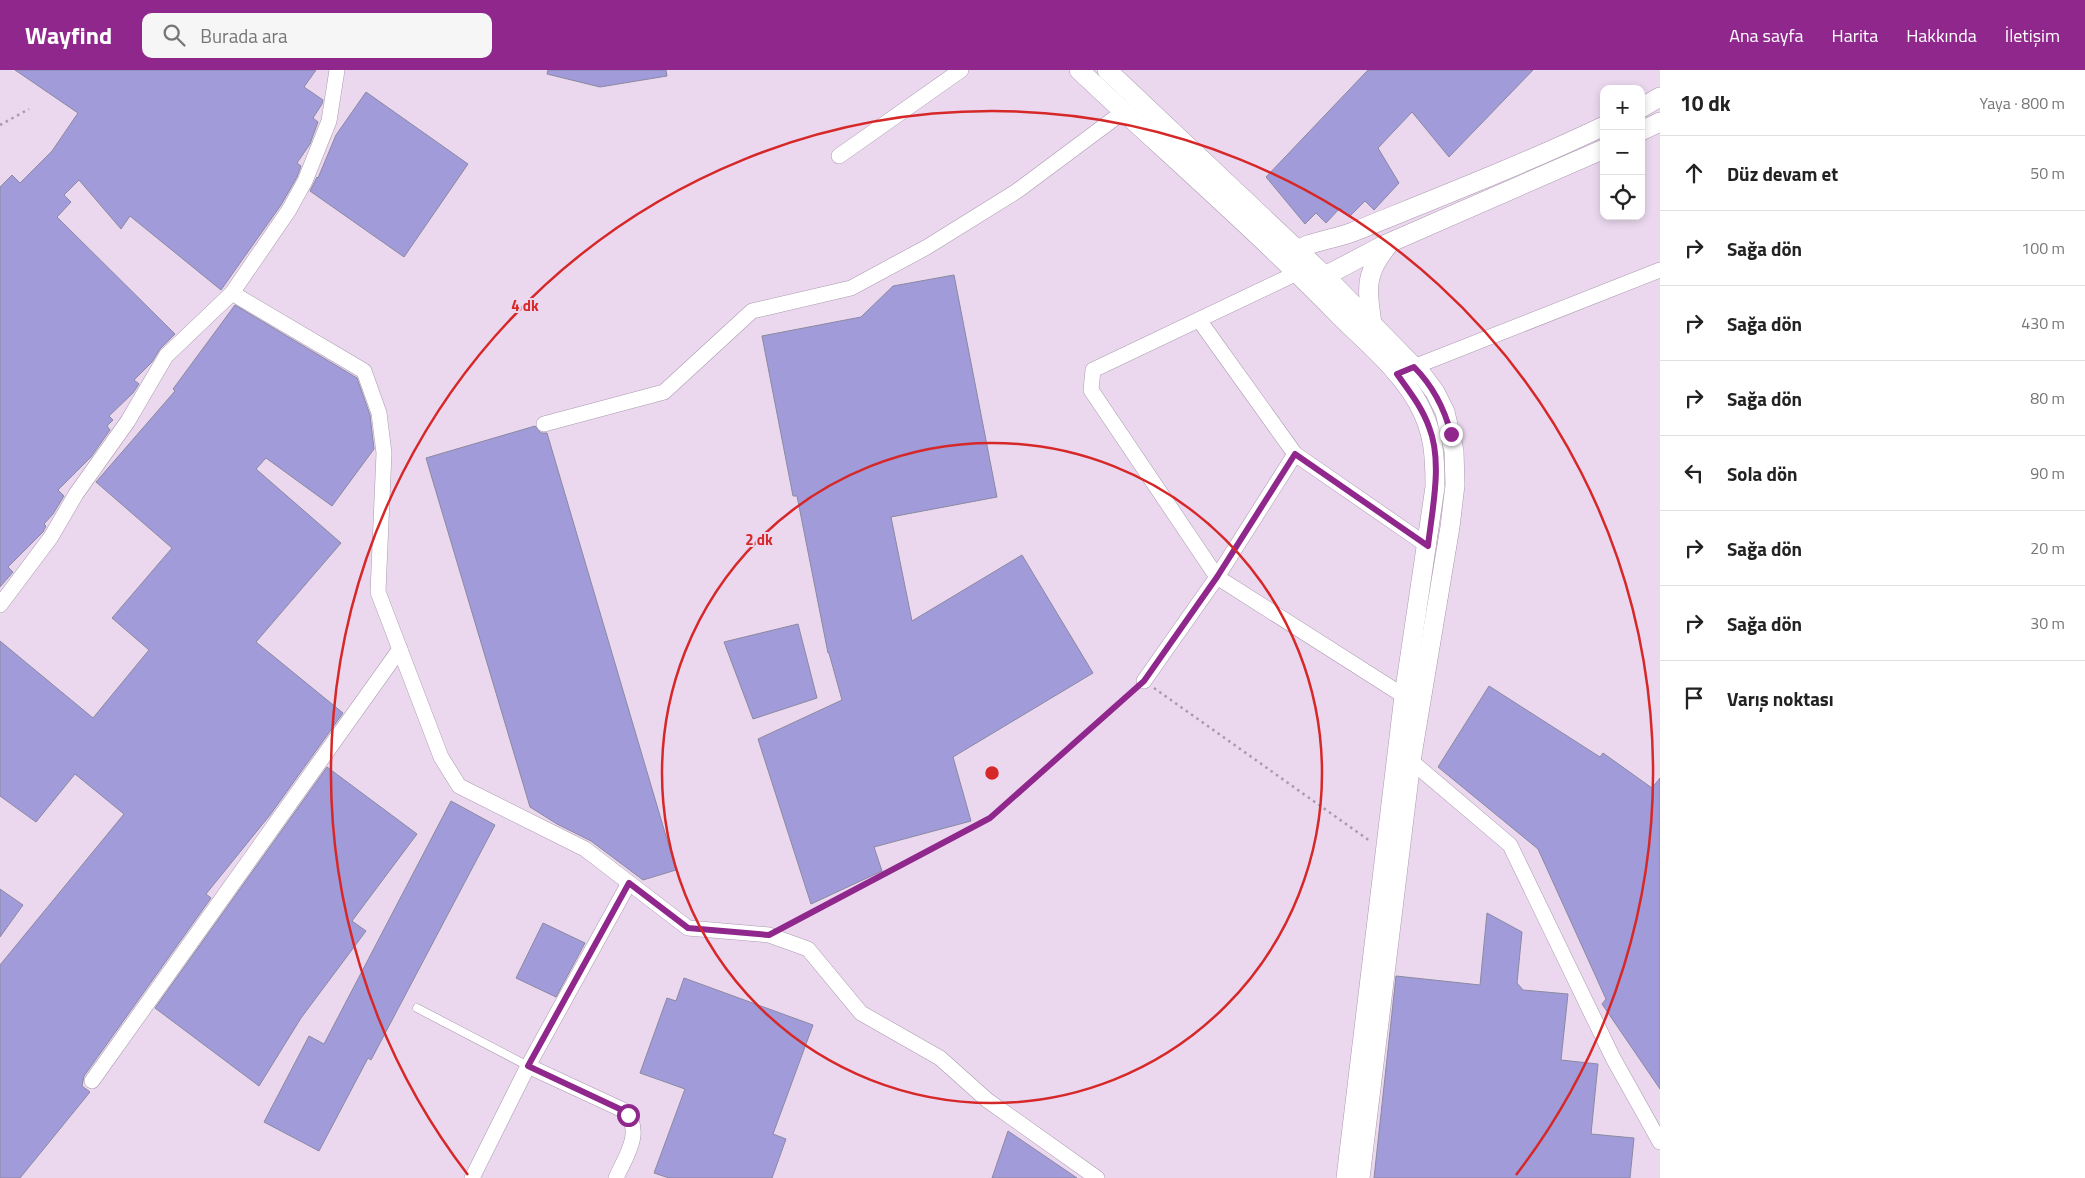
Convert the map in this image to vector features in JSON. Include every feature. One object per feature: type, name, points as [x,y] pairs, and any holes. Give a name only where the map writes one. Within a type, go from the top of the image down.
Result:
[{"type":"street","points":[[0,605],[51,537],[76,494],[128,421],[166,356],[232,293],[289,210],[306,182],[329,121],[337,70]]},
{"type":"street","points":[[839,156],[961,70]]},
{"type":"street","points":[[1079,70],[1123,112],[1293,261],[1372,324],[1405,370],[1430,428],[1435,454],[1435,487],[1428,546],[1404,696],[1404,755],[1360,1178]]},
{"type":"street","points":[[1107,70],[1293,261]]},
{"type":"street","points":[[1645,106],[1660,97]]},
{"type":"street","points":[[544,424],[664,392],[752,311],[851,288],[927,247],[1017,190],[1123,112]]},
{"type":"street","points":[[1643,130],[1660,122]]},
{"type":"street","points":[[1404,696],[1217,577],[1091,390],[1093,370],[1199,320],[1293,261],[1344,236],[1543,155],[1600,128]]},
{"type":"street","points":[[1318,281],[1391,242],[1600,151]]},
{"type":"street","points":[[1372,324],[1368,291],[1370,277],[1376,261],[1391,242]]},
{"type":"street","points":[[1405,370],[1660,270]]},
{"type":"street","points":[[1318,281],[1405,370],[1435,392],[1445,412],[1454,452],[1455,485],[1450,527],[1385,852],[1346,1178]]},
{"type":"street","points":[[232,293],[364,371],[379,413],[384,453],[378,592],[441,758],[459,786],[585,849],[688,928],[769,935],[808,949],[861,1013],[940,1058],[987,1100],[1097,1178]]},
{"type":"street","points":[[1199,320],[1295,454],[1428,546]]},
{"type":"street","points":[[1144,681],[1217,577],[1295,454]]},
{"type":"street","points":[[92,1081],[400,649]]},
{"type":"street","points":[[1404,755],[1510,845],[1613,1058],[1660,1142]]},
{"type":"street","points":[[472,1178],[528,1066],[629,883]]},
{"type":"street","points":[[528,1066],[622,1110],[628,1115],[634,1127],[634,1137],[616,1178]]},
{"type":"lane","points":[[417,1008],[528,1066]]},
{"type":"path","points":[[0,125],[28,109]]},
{"type":"path","points":[[769,935],[990,818],[1144,681],[1385,852]]},
{"type":"building","points":[[15,70],[316,70],[304,87],[323,100],[313,118],[318,122],[310,144],[297,163],[301,166],[297,177],[281,205],[221,290],[130,216],[121,229],[79,180],[64,195],[71,202],[57,217],[175,334],[134,380],[139,384],[133,393],[109,416],[113,420],[107,426],[110,430],[91,457],[58,490],[64,496],[53,514],[44,524],[46,526],[43,532],[8,567],[13,572],[0,587],[0,187],[12,175],[20,183],[52,151],[78,113]]},
{"type":"building","points":[[548,70],[666,70],[667,76],[600,87],[547,74]]},
{"type":"building","points":[[1368,70],[1533,70],[1449,157],[1412,112],[1378,148],[1399,183],[1374,210],[1365,201],[1349,217],[1340,208],[1326,223],[1316,213],[1305,224],[1266,177]]},
{"type":"building","points":[[366,92],[468,164],[404,257],[310,191],[318,178],[336,135]]},
{"type":"building","points":[[954,275],[997,497],[891,517],[912,621],[1022,555],[1093,673],[953,757],[971,821],[874,847],[882,871],[811,904],[758,739],[842,700],[828,653],[797,496],[793,496],[762,336],[861,317],[893,286]]},
{"type":"building","points":[[235,305],[357,378],[370,415],[374,449],[332,506],[266,458],[256,469],[341,543],[256,642],[343,713],[270,815],[206,894],[211,898],[84,1076],[82,1086],[90,1092],[20,1178],[0,1178],[0,965],[124,814],[75,774],[36,822],[0,796],[0,641],[93,718],[149,650],[112,618],[172,548],[96,482],[175,391],[173,389]]},
{"type":"building","points":[[535,426],[541,433],[547,433],[676,870],[643,880],[591,841],[557,824],[530,807],[426,458]]},
{"type":"building","points":[[798,624],[817,698],[753,719],[724,642]]},
{"type":"building","points":[[1489,686],[1600,757],[1603,753],[1652,788],[1660,778],[1660,1089],[1602,1004],[1606,999],[1538,849],[1438,767]]},
{"type":"building","points":[[327,767],[417,834],[352,921],[366,931],[301,1018],[259,1086],[155,1008]]},
{"type":"building","points":[[451,801],[495,825],[371,1060],[368,1058],[319,1151],[264,1122],[309,1036],[324,1044]]},
{"type":"building","points":[[0,889],[23,905],[0,937]]},
{"type":"building","points":[[1487,913],[1522,932],[1517,983],[1523,990],[1568,994],[1561,1060],[1598,1064],[1591,1134],[1634,1138],[1630,1178],[1374,1178],[1396,976],[1480,985]]},
{"type":"building","points":[[543,923],[585,943],[556,997],[516,978]]},
{"type":"building","points":[[684,978],[813,1025],[773,1134],[786,1139],[772,1178],[669,1178],[654,1173],[685,1089],[640,1073],[667,998],[676,1001]]},
{"type":"building","points":[[1008,1131],[1077,1178],[992,1178]]},
{"type":"route","points":[[628,1115],[622,1110],[528,1066],[629,883],[688,928],[769,935],[990,818],[1144,681],[1217,577],[1295,454],[1428,546],[1435,487],[1435,454],[1430,428],[1417,401],[1397,374],[1414,367],[1423,376],[1435,392],[1445,412],[1451,434]]}]
